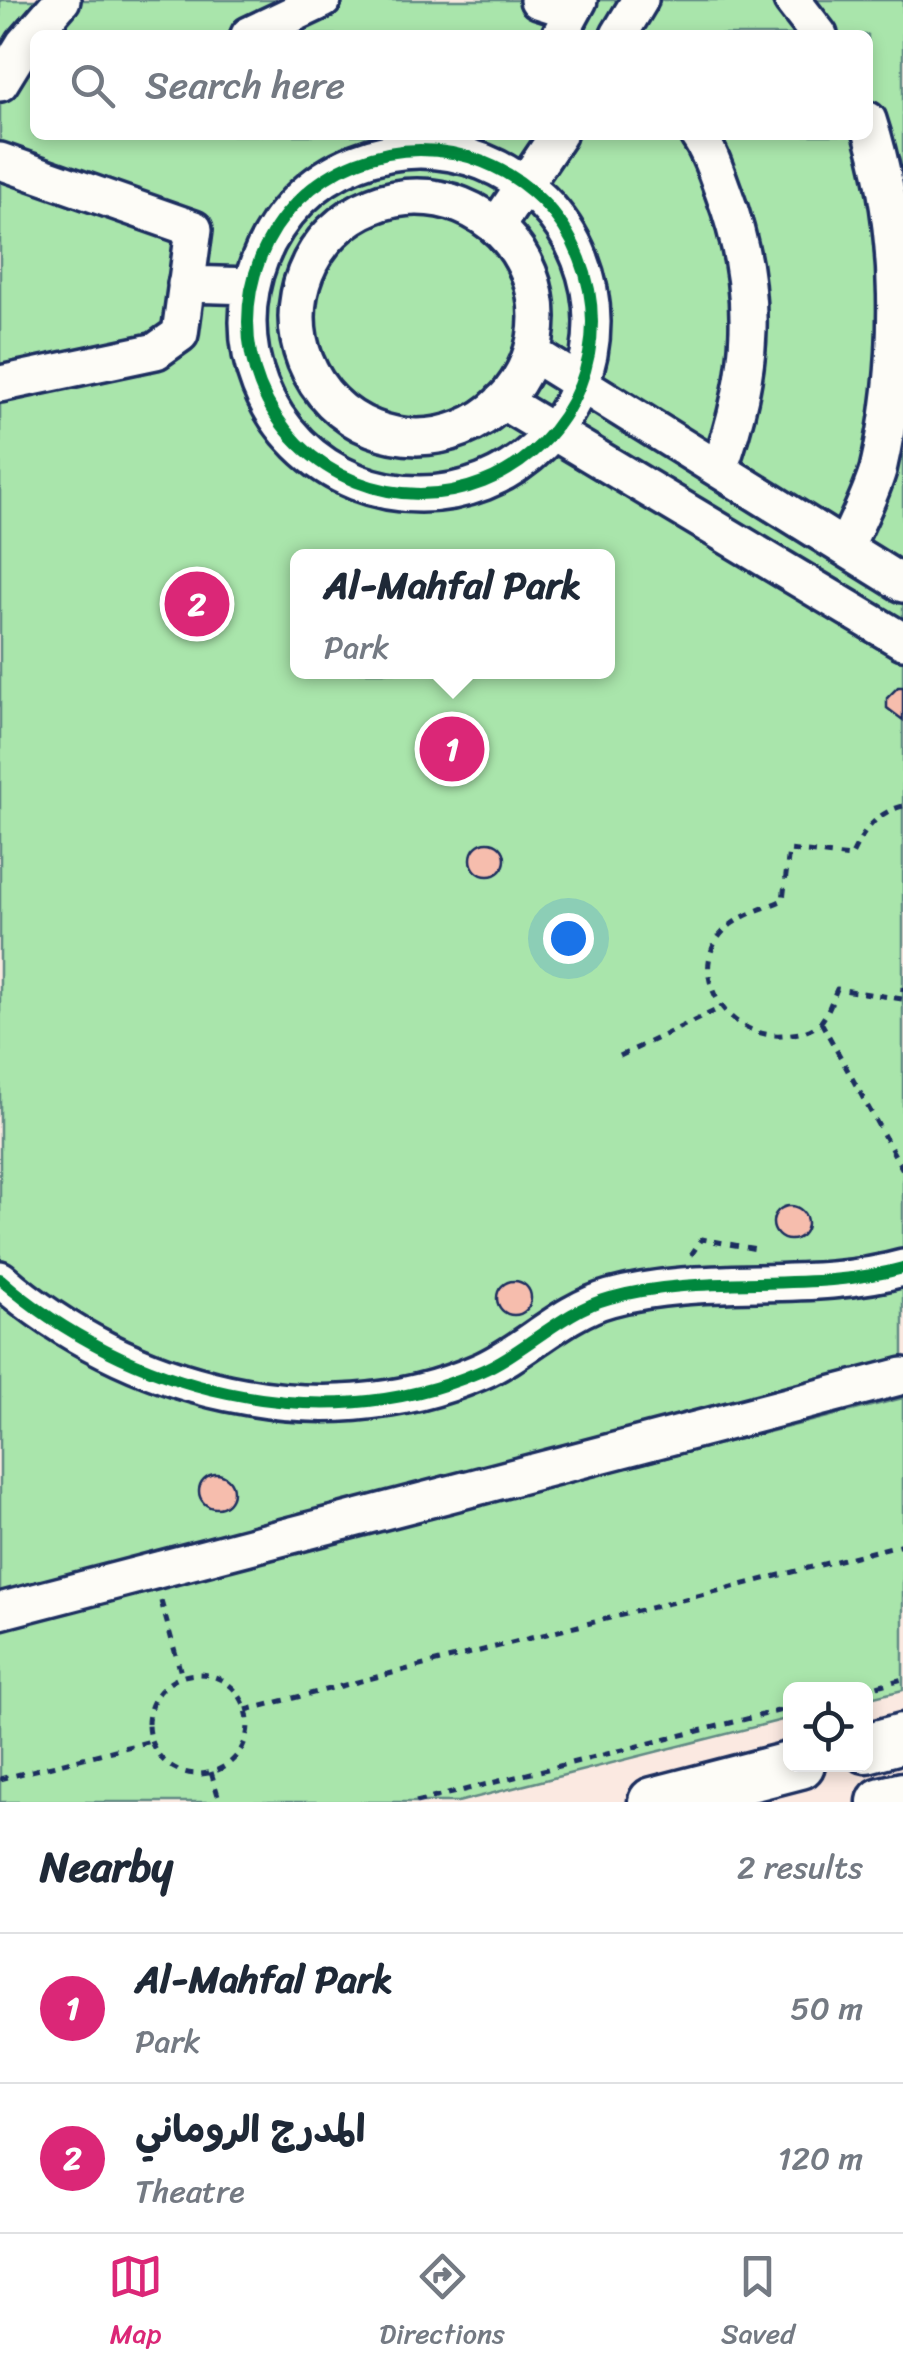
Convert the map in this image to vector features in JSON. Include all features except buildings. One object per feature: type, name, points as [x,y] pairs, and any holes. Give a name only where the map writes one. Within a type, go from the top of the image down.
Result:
[{"type":"street","points":[[36,30],[62,0]]},
{"type":"street","points":[[260,30],[323,0]]},
{"type":"street","points":[[538,0],[571,15]]},
{"type":"street","points":[[621,30],[640,0]]},
{"type":"street","points":[[792,0],[816,30]]},
{"type":"street","points":[[0,83],[30,37]]},
{"type":"street","points":[[496,227],[555,140]]},
{"type":"street","points":[[700,140],[729,206],[750,285],[747,364],[735,426],[719,469]]},
{"type":"street","points":[[844,548],[878,471],[899,366],[893,220],[873,140]]},
{"type":"street","points":[[424,149],[496,149],[564,226],[588,276],[594,330],[582,383],[552,434],[505,472],[448,492],[389,492],[332,471],[286,432],[257,380],[246,321],[256,267],[289,211],[320,180],[370,156],[424,149]]},
{"type":"street","points":[[462,207],[496,149]]},
{"type":"street","points":[[0,161],[194,229],[180,334],[156,351],[0,384]]},
{"type":"street","points":[[408,197],[447,200],[496,227],[512,242],[531,276],[538,315],[532,354],[514,390],[485,417],[448,434],[407,437],[368,428],[334,406],[309,374],[297,335],[298,294],[312,258],[328,237],[369,206],[408,197]]},
{"type":"street","points":[[289,211],[328,237]]},
{"type":"street","points":[[186,284],[252,286]]},
{"type":"street","points":[[532,354],[903,584]]},
{"type":"street","points":[[502,401],[903,641]]},
{"type":"street","points":[[332,471],[356,420]]},
{"type":"street","points":[[0,1279],[82,1338],[133,1366],[258,1398],[355,1403],[419,1396],[482,1371],[572,1314],[609,1298],[692,1286],[841,1277],[903,1268]]},
{"type":"street","points":[[0,1611],[903,1376]]},
{"type":"street","points":[[873,1746],[903,1738]]},
{"type":"street","points":[[653,1802],[783,1768]]},
{"type":"street","points":[[882,1802],[903,1796]]},
{"type":"path","points":[[903,806],[885,811],[863,832],[852,858],[789,850],[783,900],[730,924],[711,953],[710,978],[721,1008],[740,1028],[772,1036],[803,1033],[821,1022],[837,989],[902,999],[903,987]]},
{"type":"path","points":[[620,1056],[721,1008]]},
{"type":"path","points":[[821,1022],[903,1170]]},
{"type":"path","points":[[680,1268],[702,1239],[768,1250]]},
{"type":"path","points":[[246,1710],[903,1544]]},
{"type":"path","points":[[160,1598],[182,1676]]},
{"type":"path","points":[[207,1674],[222,1680],[235,1690],[246,1710],[246,1738],[239,1753],[211,1772],[178,1770],[164,1761],[151,1741],[148,1717],[152,1701],[162,1688],[182,1676],[207,1674]]},
{"type":"path","points":[[873,1687],[903,1679]]},
{"type":"path","points":[[416,1802],[783,1710]]},
{"type":"path","points":[[0,1780],[151,1741]]},
{"type":"path","points":[[211,1772],[220,1802]]},
{"type":"green space","points":[[0,0],[903,0],[903,1363],[0,1594]]},
{"type":"green space","points":[[903,1398],[903,1690],[873,1697],[873,1682],[783,1682],[783,1720],[458,1802],[0,1802],[0,1626]]},
{"type":"cycle path","points":[[420,150],[486,163],[529,189],[553,213],[579,256],[592,322],[579,388],[553,431],[529,455],[486,481],[420,494],[354,481],[311,455],[287,431],[261,388],[248,322],[261,256],[287,213],[311,189],[354,163],[420,150]]},
{"type":"cycle path","points":[[0,1279],[50,1318],[106,1350],[165,1375],[228,1393],[291,1402],[355,1402],[418,1392],[479,1372],[576,1312],[610,1298],[682,1286],[832,1280],[903,1268]]},
{"type":"place","name":"المدرج الروماني","points":[[197,604]]},
{"type":"place","name":"Al-Mahfal Park","points":[[452,749]]}]
